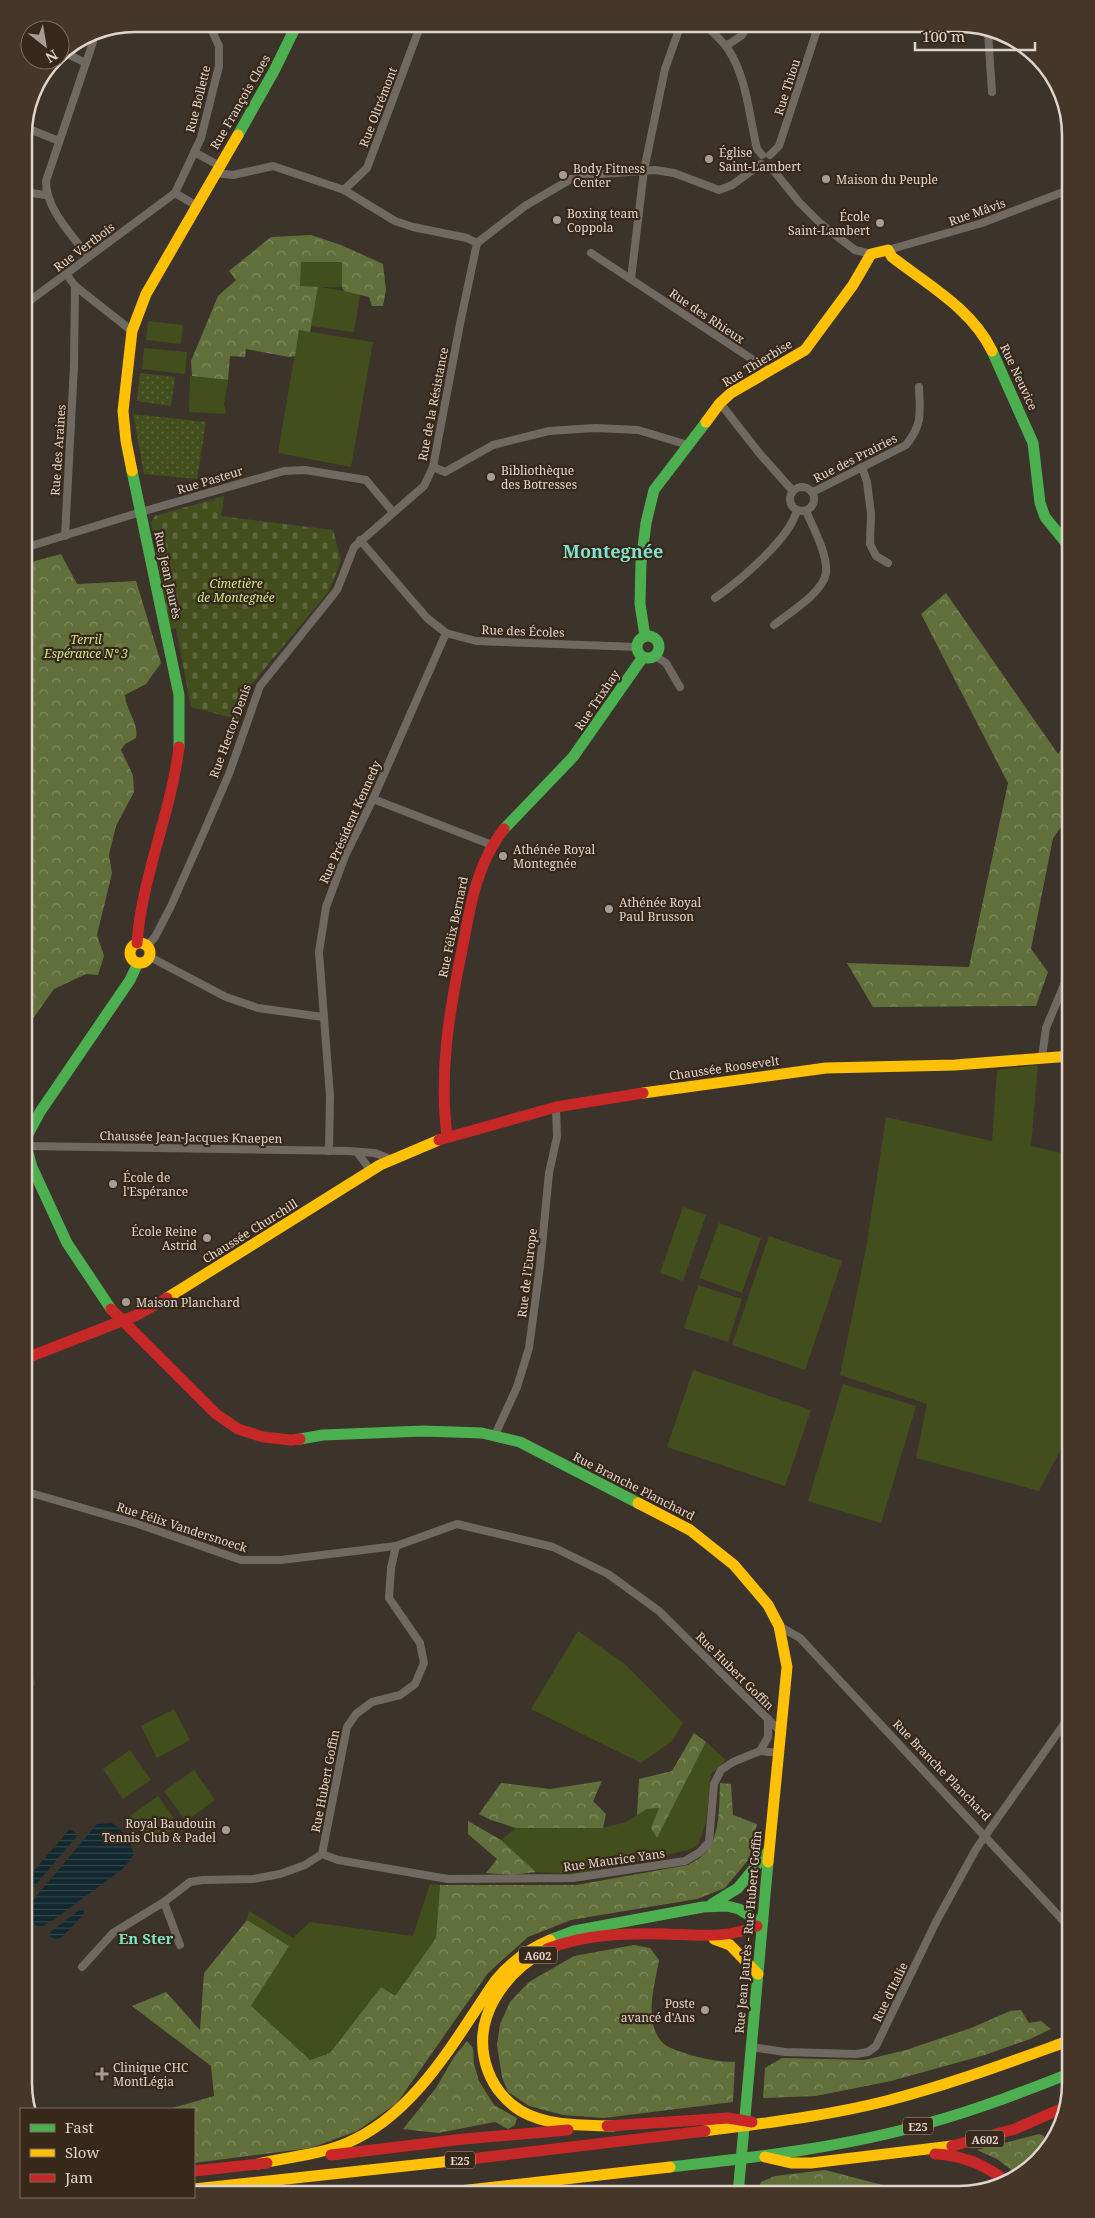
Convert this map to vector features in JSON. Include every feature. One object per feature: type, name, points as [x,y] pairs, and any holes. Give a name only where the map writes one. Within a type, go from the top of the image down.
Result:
[{"type":"main road","name":"Rue François Cloes","points":[[197,206],[274,71],[293,33]]},
{"type":"main road","name":"Rue Jean Jaurès","points":[[145,949],[138,925],[177,758],[181,715],[179,695],[126,441],[124,411],[132,332],[146,294],[197,206]]},
{"type":"main road","points":[[870,254],[888,250]]},
{"type":"main road","name":"Rue Neuvice","points":[[888,250],[892,258],[967,314],[985,337],[1033,443],[1040,503],[1045,518],[1062,538]]},
{"type":"main road","name":"Rue Thierbise","points":[[688,445],[720,403],[731,393],[805,350],[853,285],[870,254]]},
{"type":"main road","points":[[645,653],[658,651],[659,643],[654,637],[645,636],[640,618],[640,576],[650,504],[654,490],[688,445]]},
{"type":"main road","name":"Rue Trixhay","points":[[573,757],[645,653],[640,640],[645,636]]},
{"type":"main road","name":"Rue Félix Bernard","points":[[447,1136],[443,1110],[449,1018],[473,891],[492,845],[510,820],[573,757]]},
{"type":"main road","points":[[133,946],[145,949],[145,962],[138,963],[132,959],[130,952],[133,946]]},
{"type":"main road","points":[[32,1125],[130,980],[138,963]]},
{"type":"main road","name":"Chaussée Roosevelt","points":[[390,1159],[447,1136],[556,1107],[681,1087],[826,1068],[955,1065],[1062,1057]]},
{"type":"main road","name":"Chaussée Churchill","points":[[32,1356],[122,1322],[173,1295],[390,1159]]},
{"type":"main road","name":"Rue Branche Planchard","points":[[32,1168],[66,1243],[113,1312],[216,1414],[238,1430],[263,1437],[290,1440],[323,1435],[424,1431],[482,1433],[520,1442],[690,1530],[734,1565],[768,1606],[780,1626]]},
{"type":"main road","points":[[780,1626],[787,1667],[782,1733]]},
{"type":"main road","name":"Rue Jean Jaurès - Rue Hubert Goffin","points":[[739,2186],[769,1850],[782,1733]]},
{"type":"main road","name":"A602","points":[[703,1907],[735,1892],[745,1883],[769,1850]]},
{"type":"main road","name":"A602","points":[[195,2171],[258,2164],[317,2152],[346,2143],[377,2128],[391,2117],[426,2080],[496,1980],[508,1966],[535,1946],[574,1931],[703,1907],[727,1906],[739,1910],[762,1924]]},
{"type":"main road","name":"A602","points":[[762,1924],[742,1934],[711,1938],[633,1933],[592,1936],[572,1940],[549,1948],[521,1966],[500,1988],[491,2004],[484,2028],[482,2044],[484,2058],[493,2082],[510,2103],[519,2110],[547,2121],[562,2124],[614,2126],[728,2118],[762,2124]]},
{"type":"main road","name":"A602","points":[[711,1938],[730,1945],[758,1974]]},
{"type":"main road","name":"E25","points":[[229,2185],[727,2130],[832,2113],[886,2101],[970,2077],[1062,2043]]},
{"type":"main road","name":"E25","points":[[509,2185],[725,2161],[864,2139],[930,2123],[980,2108],[1062,2076]]},
{"type":"main road","name":"A602","points":[[759,2155],[793,2164],[901,2154],[958,2146],[1009,2133],[1042,2120],[1059,2111]]},
{"type":"main road","points":[[258,2164],[464,2139],[614,2126]]},
{"type":"main road","name":"A602","points":[[901,2154],[938,2154],[966,2159],[994,2170],[1001,2177]]},
{"type":"street","name":"Rue Bollette","points":[[175,194],[201,138],[219,66],[219,46],[213,33]]},
{"type":"street","name":"Rue Oltrémont","points":[[344,190],[367,168],[418,33]]},
{"type":"street","points":[[631,279],[644,170],[665,69],[678,33]]},
{"type":"street","points":[[713,33],[726,46],[737,68],[744,88],[757,148],[772,161],[770,166]]},
{"type":"street","points":[[726,46],[743,33]]},
{"type":"street","name":"Rue Thiou","points":[[766,155],[779,146],[817,33]]},
{"type":"street","points":[[988,37],[992,92]]},
{"type":"street","points":[[88,257],[53,208],[46,194],[46,181],[93,42]]},
{"type":"street","points":[[71,56],[86,63]]},
{"type":"street","points":[[33,131],[59,141]]},
{"type":"street","points":[[194,152],[198,152],[218,169],[233,175],[273,166],[344,190],[396,221],[413,227],[467,238],[478,243],[525,206],[571,179],[589,175],[655,170],[674,173],[719,190],[732,184],[760,164]]},
{"type":"street","points":[[760,164],[760,158],[766,155]]},
{"type":"street","points":[[760,164],[764,167],[770,166]]},
{"type":"street","points":[[770,166],[799,202],[821,224],[855,250],[870,254]]},
{"type":"street","name":"Rue Mâvis","points":[[888,250],[982,223],[1062,192]]},
{"type":"street","points":[[33,193],[46,194]]},
{"type":"street","points":[[175,194],[197,206]]},
{"type":"street","name":"Rue Vertbois","points":[[33,299],[175,194]]},
{"type":"street","name":"Rue de la Résistance","points":[[360,540],[424,486],[433,467],[460,324],[478,243]]},
{"type":"street","name":"Rue des Rhieux","points":[[592,253],[770,371]]},
{"type":"street","points":[[66,275],[74,286],[132,332]]},
{"type":"street","name":"Rue des Araines","points":[[65,536],[74,366],[74,286]]},
{"type":"street","name":"Rue des Prairies","points":[[813,492],[906,445],[916,433],[920,414],[919,387]]},
{"type":"street","points":[[720,403],[760,454],[792,490]]},
{"type":"street","points":[[433,467],[445,472],[493,445],[549,431],[595,428],[638,430],[688,445]]},
{"type":"street","points":[[862,467],[867,482],[872,514],[870,544],[876,556],[888,563]]},
{"type":"street","name":"Rue Pasteur","points":[[33,545],[275,472],[305,470],[366,480],[393,512]]},
{"type":"street","points":[[799,486],[807,487],[813,492],[812,506],[806,511],[797,510],[791,505],[789,497],[792,490],[799,486]]},
{"type":"street","points":[[715,598],[741,579],[777,541],[795,520],[797,510]]},
{"type":"street","points":[[774,625],[819,588],[826,574],[819,540],[806,511]]},
{"type":"street","name":"Rue des Écoles","points":[[360,540],[427,618],[446,633],[476,641],[645,653]]},
{"type":"street","name":"Rue Hector Denis","points":[[145,949],[155,937],[171,906],[203,834],[229,774],[260,686],[337,590],[352,550],[360,540]]},
{"type":"street","name":"Rue Président Kennedy","points":[[329,1151],[330,1096],[319,952],[326,907],[345,856],[373,799],[446,633]]},
{"type":"street","points":[[645,653],[666,663],[680,687]]},
{"type":"street","points":[[373,799],[492,845]]},
{"type":"street","points":[[145,949],[226,997],[258,1008],[323,1017]]},
{"type":"street","points":[[1042,1058],[1046,1028],[1062,990]]},
{"type":"street","name":"Rue de l'Europe","points":[[495,1435],[517,1387],[528,1348],[540,1266],[549,1173],[557,1137],[556,1107]]},
{"type":"street","name":"Chaussée Jean-Jacques Knaepen","points":[[32,1146],[357,1152],[375,1153],[390,1159]]},
{"type":"street","points":[[357,1152],[371,1171]]},
{"type":"street","name":"Rue Félix Vandersnoeck","points":[[32,1493],[138,1524],[241,1560],[281,1560],[396,1546]]},
{"type":"street","name":"Rue Hubert Goffin","points":[[322,1854],[347,1726],[356,1714],[372,1702],[400,1695],[415,1684],[424,1663],[420,1643],[389,1598],[391,1568],[396,1546],[457,1524],[553,1547],[608,1574],[659,1612],[782,1733]]},
{"type":"street","name":"Rue Branche Planchard","points":[[780,1626],[800,1638],[891,1737],[986,1835],[1062,1919]]},
{"type":"street","points":[[768,1720],[768,1737],[760,1751],[779,1754]]},
{"type":"street","name":"Rue d'Italie","points":[[751,2047],[786,2052],[856,2054],[872,2049],[878,2043],[952,1890],[986,1835],[1062,1727]]},
{"type":"street","name":"Rue Maurice Yans","points":[[322,1854],[338,1860],[448,1879],[573,1878],[685,1861],[700,1852],[709,1842],[714,1784],[721,1770],[733,1762],[760,1751]]},
{"type":"street","points":[[82,1967],[113,1934],[164,1902],[190,1882],[253,1879],[280,1874],[305,1865],[322,1854]]},
{"type":"street","points":[[164,1902],[180,1945]]},
{"type":"green space","points":[[311,235],[341,245],[383,264],[386,290],[383,306],[372,306],[369,297],[344,291],[342,287],[342,262],[301,262],[300,286],[318,287],[310,332],[299,330],[295,356],[289,357],[246,349],[245,357],[230,356],[228,380],[192,376],[191,361],[218,296],[236,280],[229,271],[271,237]]},
{"type":"green space","points":[[300,262],[343,262],[342,287],[321,287],[360,294],[354,332],[311,326],[318,287],[300,287]]},
{"type":"green space","points":[[148,321],[183,325],[181,344],[146,340]]},
{"type":"green space","points":[[299,330],[373,342],[351,467],[278,453]]},
{"type":"green space","points":[[144,348],[187,352],[185,374],[142,369]]},
{"type":"green space","points":[[140,373],[175,377],[171,406],[137,401]]},
{"type":"green space","points":[[190,376],[228,380],[224,405],[225,414],[189,412]]},
{"type":"green space","points":[[133,414],[206,422],[197,479],[144,474]]},
{"type":"green space","name":"Cimetière de Montegnée","points":[[224,496],[221,516],[333,530],[341,561],[329,591],[251,685],[240,720],[191,707],[176,628],[170,629],[151,522],[155,516]]},
{"type":"green space","name":"Terril Espérance N° 3","points":[[61,554],[77,584],[136,581],[161,663],[146,684],[125,695],[136,727],[136,738],[125,744],[121,750],[133,775],[134,792],[116,826],[109,855],[112,873],[97,935],[104,956],[98,975],[86,974],[54,989],[33,1019],[33,562]]},
{"type":"green space","points":[[946,593],[1058,754],[1062,748],[1062,826],[1053,838],[1031,949],[1048,972],[1036,1006],[873,1007],[847,963],[969,967],[1008,783],[921,614]]},
{"type":"green space","points":[[1038,1065],[1031,1146],[1062,1153],[1062,1447],[1039,1491],[916,1458],[927,1404],[840,1375],[866,1249],[886,1117],[992,1141],[997,1070]]},
{"type":"green space","points":[[683,1207],[706,1215],[683,1281],[660,1273]]},
{"type":"green space","points":[[719,1223],[761,1238],[742,1293],[699,1278]]},
{"type":"green space","points":[[769,1236],[842,1261],[805,1370],[732,1345]]},
{"type":"green space","points":[[698,1285],[742,1299],[728,1342],[684,1328]]},
{"type":"green space","points":[[693,1370],[811,1410],[785,1486],[667,1447]]},
{"type":"green space","points":[[843,1384],[916,1406],[881,1523],[808,1501]]},
{"type":"green space","points":[[578,1631],[626,1665],[683,1723],[672,1741],[641,1763],[531,1709]]},
{"type":"green space","points":[[32,1675],[35,1683],[32,1687]]},
{"type":"green space","points":[[174,1709],[190,1740],[157,1758],[141,1726]]},
{"type":"green space","points":[[694,1733],[706,1742],[657,1838],[651,1828],[659,1808],[647,1809],[637,1815],[639,1779],[672,1771]]},
{"type":"green space","points":[[706,1742],[726,1760],[711,1774],[706,1822],[698,1845],[689,1850],[577,1874],[536,1872],[501,1840],[516,1828],[603,1828],[626,1822],[647,1809],[659,1808],[657,1838]]},
{"type":"green space","points":[[130,1750],[151,1780],[123,1799],[103,1769]]},
{"type":"green space","points":[[194,1770],[215,1800],[186,1821],[164,1791]]},
{"type":"green space","points":[[602,1781],[593,1801],[606,1814],[603,1828],[516,1828],[479,1814],[501,1783],[550,1789]]},
{"type":"green space","points":[[720,1783],[731,1784],[733,1815],[757,1824],[749,1859],[725,1888],[697,1899],[571,1920],[528,1937],[488,1973],[397,2103],[357,2131],[311,2148],[195,2163],[195,2108],[172,2108],[214,2096],[211,2066],[132,2006],[166,1992],[200,2030],[204,1973],[247,1920],[289,1946],[251,2006],[310,2060],[330,2053],[381,1987],[395,1996],[436,1938],[440,1885],[576,1885],[688,1865],[708,1850],[716,1833]]},
{"type":"green space","points":[[158,1796],[179,1825],[150,1845],[130,1816]]},
{"type":"green space","points":[[468,1821],[501,1840],[536,1872],[512,1875],[486,1873],[497,1859],[468,1834]]},
{"type":"green space","points":[[430,1884],[440,1885],[436,1938],[394,1997],[381,1987],[330,2053],[309,2060],[250,2006],[289,1946],[247,1920],[249,1911],[293,1938],[310,1922],[413,1936]]},
{"type":"green space","points":[[634,1945],[650,1948],[659,1960],[652,2002],[653,2024],[656,2033],[664,2044],[679,2051],[707,2059],[735,2062],[733,2102],[604,2118],[563,2115],[529,2106],[508,2092],[502,2077],[497,2045],[500,2024],[510,2002],[529,1982],[574,1956]]},
{"type":"green space","points":[[1021,2010],[1029,2023],[1041,2021],[1051,2029],[1030,2039],[985,2055],[891,2081],[816,2096],[763,2098],[765,2068],[782,2058],[865,2060],[906,2050],[971,2028],[1010,2011]]},
{"type":"green space","points":[[467,2041],[473,2048],[474,2064],[479,2081],[494,2105],[517,2118],[515,2125],[508,2129],[495,2122],[438,2133],[403,2129],[436,2088],[454,2057]]},
{"type":"green space","points":[[1039,2134],[1044,2136],[1044,2141],[1037,2150],[1013,2171],[997,2159],[977,2150]]},
{"type":"green space","points":[[825,2170],[886,2186],[759,2186],[761,2182],[775,2176]]},
{"type":"water","points":[[112,1823],[120,1829],[126,1836],[134,1854],[124,1868],[52,1921],[42,1926],[36,1926],[32,1921],[33,1900],[97,1824]]},
{"type":"water","points":[[70,1829],[78,1835],[32,1889],[32,1873]]},
{"type":"water","points":[[82,1908],[83,1915],[61,1938],[55,1939],[51,1937],[50,1932]]},
{"type":"traffic: fast","points":[[238,135],[274,71],[293,33]]},
{"type":"traffic: fast","points":[[992,351],[1033,443],[1040,503],[1045,517],[1062,538]]},
{"type":"traffic: fast","points":[[645,636],[640,604],[641,563],[646,523],[654,490],[706,422]]},
{"type":"traffic: fast","points":[[132,471],[179,695],[179,747]]},
{"type":"traffic: fast","points":[[648,636],[656,639],[659,647],[656,655],[648,658],[640,655],[637,647],[640,639],[648,636]]},
{"type":"traffic: fast","points":[[504,829],[573,757],[643,657]]},
{"type":"traffic: fast","points":[[32,1126],[40,1112],[130,980],[138,963]]},
{"type":"traffic: fast","points":[[32,1168],[67,1243],[111,1309]]},
{"type":"traffic: fast","points":[[300,1439],[323,1435],[423,1431],[482,1433],[520,1442],[638,1503]]},
{"type":"traffic: fast","points":[[712,1904],[738,1888],[769,1850]]},
{"type":"traffic: fast","points":[[739,2186],[768,1862]]},
{"type":"traffic: fast","points":[[550,1940],[574,1931],[703,1907],[727,1906],[739,1909],[762,1924],[757,1926]]},
{"type":"traffic: fast","points":[[670,2167],[835,2145],[900,2131],[985,2106],[1062,2076]]},
{"type":"traffic: slow","points":[[132,471],[123,411],[132,331],[146,294],[238,135]]},
{"type":"traffic: slow","points":[[706,422],[720,403],[731,393],[805,350],[853,285],[871,254],[888,250],[892,257],[961,310],[983,336],[992,351]]},
{"type":"traffic: slow","points":[[140,943],[147,946],[150,953],[147,960],[140,963],[133,960],[130,953],[133,946],[140,943]]},
{"type":"traffic: slow","points":[[643,1093],[826,1068],[955,1065],[1062,1057]]},
{"type":"traffic: slow","points":[[167,1298],[380,1165],[439,1140]]},
{"type":"traffic: slow","points":[[638,1503],[690,1530],[734,1565],[768,1605],[779,1626],[787,1667],[768,1862]]},
{"type":"traffic: slow","points":[[714,1939],[730,1945],[758,1974]]},
{"type":"traffic: slow","points":[[258,2164],[314,2153],[347,2143],[372,2130],[394,2114],[432,2073],[502,1973],[527,1952],[550,1940]]},
{"type":"traffic: slow","points":[[547,1949],[517,1971],[504,1984],[494,2000],[487,2016],[483,2033],[483,2052],[488,2071],[497,2088],[506,2099],[521,2111],[532,2116],[555,2123],[614,2126]]},
{"type":"traffic: slow","points":[[705,2131],[819,2115],[886,2101],[1002,2065],[1062,2043]]},
{"type":"traffic: slow","points":[[765,2157],[791,2163],[811,2163],[952,2146]]},
{"type":"traffic: slow","points":[[230,2185],[470,2159]]},
{"type":"traffic: slow","points":[[508,2185],[670,2167]]},
{"type":"traffic: jam","points":[[137,943],[150,869],[170,796],[179,747]]},
{"type":"traffic: jam","points":[[447,1136],[444,1089],[445,1066],[449,1019],[457,973],[476,887],[487,857],[504,829]]},
{"type":"traffic: jam","points":[[439,1140],[556,1107],[643,1093]]},
{"type":"traffic: jam","points":[[32,1356],[137,1315],[167,1298]]},
{"type":"traffic: jam","points":[[111,1309],[216,1414],[238,1429],[263,1437],[300,1439]]},
{"type":"traffic: jam","points":[[547,1949],[591,1937],[620,1934],[723,1935],[757,1926]]},
{"type":"traffic: jam","points":[[952,2146],[1015,2129],[1059,2110]]},
{"type":"traffic: jam","points":[[607,2126],[728,2118],[752,2122]]},
{"type":"traffic: jam","points":[[331,2155],[464,2139],[568,2130]]},
{"type":"traffic: jam","points":[[470,2159],[705,2131]]},
{"type":"traffic: jam","points":[[935,2154],[955,2156],[973,2162],[1000,2177]]},
{"type":"traffic: jam","points":[[195,2171],[267,2163]]},
{"type":"place","name":"Église Saint-Lambert","points":[[709,159]]},
{"type":"place","name":"Body Fitness Center","points":[[563,175]]},
{"type":"place","name":"Maison du Peuple","points":[[826,179]]},
{"type":"place","name":"Boxing team Coppola","points":[[557,220]]},
{"type":"place","name":"École Saint-Lambert","points":[[880,223]]},
{"type":"place","name":"Bibliothèque des Botresses","points":[[491,477]]},
{"type":"place","name":"Athénée Royal Montegnée","points":[[503,856]]},
{"type":"place","name":"Athénée Royal Paul Brusson","points":[[609,909]]},
{"type":"place","name":"École de l'Espérance","points":[[113,1184]]},
{"type":"place","name":"École Reine Astrid","points":[[207,1238]]},
{"type":"place","name":"Maison Planchard","points":[[126,1302]]},
{"type":"place","name":"Royal Baudouin Tennis Club & Padel","points":[[226,1830]]},
{"type":"place","name":"Poste avancé d'Ans","points":[[705,2010]]},
{"type":"place","name":"Clinique CHC MontLégia","points":[[102,2074]]},
{"type":"district","name":"Montegnée","points":[[613,551]]},
{"type":"district","name":"En Ster","points":[[146,1938]]}]
